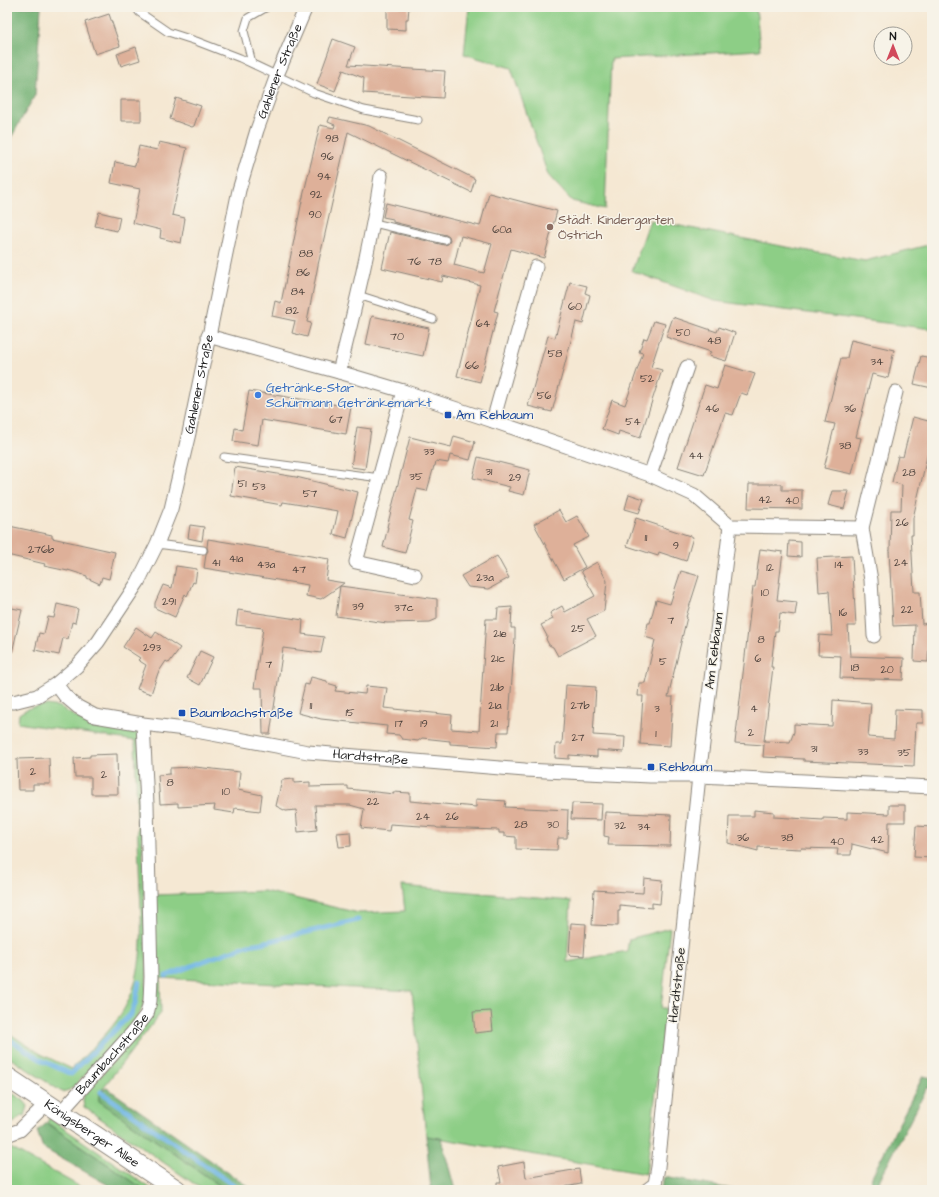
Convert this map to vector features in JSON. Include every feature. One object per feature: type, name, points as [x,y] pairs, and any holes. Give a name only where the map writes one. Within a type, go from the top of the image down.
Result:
[{"type":"main road","name":"Königsberger Allee","points":[[7,1077],[176,1190]]},
{"type":"street","name":"Gahlener Straße","points":[[7,701],[13,702],[38,696],[56,684],[77,666],[98,642],[138,582],[157,544],[171,509],[189,433],[239,190],[257,130],[277,75],[306,7]]},
{"type":"street","points":[[339,372],[374,223],[381,176]]},
{"type":"street","points":[[493,421],[536,267]]},
{"type":"street","points":[[208,336],[403,391],[650,475],[694,495],[730,526],[862,528]]},
{"type":"street","points":[[650,475],[687,368]]},
{"type":"street","points":[[403,391],[356,562],[415,575]]},
{"type":"street","points":[[874,636],[871,580],[862,528],[896,392]]},
{"type":"street","name":"Am Rehbaum","points":[[699,776],[730,526]]},
{"type":"street","name":"Hardtstraße","points":[[56,684],[65,696],[78,707],[95,716],[185,729],[308,752],[525,770],[650,776],[699,776],[932,788]]},
{"type":"street","name":"Baumbachstraße","points":[[7,1135],[20,1130],[53,1108],[133,1032],[147,1014],[150,1001],[151,977],[147,804],[143,724]]},
{"type":"street","name":"Hardtstraße","points":[[647,1190],[655,1184],[658,1167],[699,776]]},
{"type":"lane","points":[[136,7],[139,12],[168,32],[196,41],[252,63],[314,93],[364,110],[418,120]]},
{"type":"lane","points":[[252,63],[244,31],[248,18],[267,7]]},
{"type":"lane","points":[[374,223],[445,240]]},
{"type":"lane","points":[[358,295],[433,319]]},
{"type":"lane","points":[[224,457],[380,478]]},
{"type":"lane","points":[[157,544],[203,550]]},
{"type":"green space","points":[[7,7],[41,7],[35,95],[7,145]]},
{"type":"green space","points":[[469,7],[756,7],[760,50],[611,59],[605,209],[572,201],[548,175],[511,68],[464,54]]},
{"type":"green space","points":[[650,220],[865,261],[932,244],[932,329],[715,301],[632,271]]},
{"type":"green space","points":[[46,705],[60,707],[74,716],[95,724],[133,729],[139,735],[147,974],[145,1000],[140,1013],[124,1035],[74,1086],[69,1090],[62,1092],[7,1056],[7,1032],[41,1054],[72,1069],[113,1025],[124,1009],[132,992],[140,957],[141,938],[135,741],[18,723],[19,714],[25,710]]},
{"type":"green space","points":[[402,886],[571,901],[567,962],[627,951],[629,939],[670,928],[661,1008],[666,1008],[646,1174],[426,1136],[412,991],[160,978],[161,1013],[99,1093],[99,1100],[226,1190],[203,1190],[84,1107],[84,1095],[147,1022],[154,895],[264,891],[359,913],[405,911]]},
{"type":"green space","points":[[923,1076],[932,1078],[932,1089],[927,1088],[880,1179],[877,1190],[869,1190],[872,1176]]},
{"type":"green space","points":[[107,1088],[253,1190],[226,1190],[99,1101],[100,1093]]},
{"type":"green space","points":[[7,1090],[23,1100],[28,1106],[25,1116],[22,1115],[15,1122],[7,1124]]},
{"type":"green space","points":[[49,1118],[153,1190],[145,1190],[47,1123]]},
{"type":"green space","points":[[47,1123],[145,1190],[117,1190],[43,1148],[37,1131]]},
{"type":"green space","points":[[426,1136],[441,1138],[455,1190],[431,1190]]},
{"type":"green space","points":[[7,1146],[86,1190],[7,1190]]},
{"type":"green space","points":[[664,1177],[737,1190],[657,1190],[662,1185]]},
{"type":"building","points":[[387,7],[409,7],[408,19],[406,19],[406,30],[387,29]]},
{"type":"building","points":[[109,14],[120,46],[95,54],[85,22]]},
{"type":"building","points":[[333,39],[355,47],[348,65],[445,71],[443,98],[363,93],[364,78],[343,70],[335,91],[317,84]]},
{"type":"building","points":[[136,47],[140,60],[121,66],[117,54]]},
{"type":"building","points":[[176,98],[201,106],[194,126],[192,127],[170,119]]},
{"type":"building","points":[[121,100],[141,100],[141,121],[121,121]]},
{"type":"building","points":[[330,117],[369,126],[475,179],[471,192],[348,132],[318,265],[307,322],[311,323],[307,337],[292,333],[295,321],[272,316],[275,301],[281,303],[302,201],[320,125],[334,128],[335,125],[328,122]]},
{"type":"building","points":[[159,142],[187,148],[172,215],[185,218],[181,243],[160,238],[161,230],[133,223],[140,189],[111,183],[115,162],[135,166],[139,146],[157,150]]},
{"type":"building","points":[[489,193],[557,211],[544,258],[511,249],[494,311],[498,312],[480,382],[457,376],[480,285],[443,276],[442,282],[382,268],[390,232],[444,245],[448,244],[450,241],[449,237],[446,235],[393,222],[393,219],[383,217],[386,203],[480,226]],"holes":[[[461,236],[492,244],[484,273],[454,265]]]},
{"type":"building","points":[[99,212],[120,217],[117,231],[95,226]]},
{"type":"building","points":[[570,282],[587,286],[585,293],[590,295],[583,324],[576,322],[552,412],[528,406],[548,336],[555,338]]},
{"type":"building","points":[[372,316],[429,328],[423,356],[366,344]]},
{"type":"building","points":[[673,317],[717,332],[719,327],[735,333],[726,361],[709,356],[711,352],[666,337]]},
{"type":"building","points":[[654,321],[665,324],[651,367],[662,370],[640,438],[619,431],[618,435],[602,429],[612,400],[625,405],[643,353],[639,352],[644,338],[647,339]]},
{"type":"building","points":[[851,340],[894,350],[888,378],[872,374],[856,437],[861,438],[852,474],[824,468],[835,424],[825,422],[841,358],[847,358]]},
{"type":"building","points":[[921,356],[932,358],[932,388],[914,384]]},
{"type":"building","points":[[725,365],[755,374],[747,395],[741,393],[733,415],[725,413],[704,475],[678,467],[705,385],[717,389]]},
{"type":"building","points":[[249,391],[351,407],[346,434],[262,420],[258,445],[233,441],[235,428],[242,430]]},
{"type":"building","points":[[913,417],[932,422],[932,449],[929,448],[913,518],[913,535],[911,535],[914,592],[920,592],[922,624],[932,623],[932,640],[929,640],[928,662],[914,661],[915,625],[893,626],[889,551],[891,510],[901,510],[902,485],[892,482],[898,456],[903,457]]},
{"type":"building","points":[[357,427],[371,429],[365,469],[351,467]]},
{"type":"building","points":[[454,436],[475,442],[470,460],[450,455],[448,463],[436,461],[427,491],[417,489],[409,520],[413,521],[405,553],[383,547],[410,437],[451,447]]},
{"type":"building","points":[[478,457],[530,470],[524,495],[508,491],[510,487],[473,478]]},
{"type":"building","points":[[235,467],[296,477],[358,492],[347,538],[333,534],[338,511],[283,502],[282,505],[231,496]]},
{"type":"building","points":[[749,484],[782,484],[782,490],[802,490],[802,509],[748,508]]},
{"type":"building","points":[[832,491],[849,491],[844,509],[828,505]]},
{"type":"building","points":[[629,494],[644,499],[639,513],[625,509]]},
{"type":"building","points":[[559,510],[566,522],[577,516],[589,537],[573,545],[585,567],[564,579],[534,524]]},
{"type":"building","points":[[636,518],[693,537],[686,561],[659,552],[658,556],[627,546]]},
{"type":"building","points":[[190,525],[204,527],[202,541],[188,538]]},
{"type":"building","points":[[9,526],[52,535],[52,538],[115,552],[109,579],[102,577],[100,584],[87,578],[87,576],[68,570],[44,566],[45,564],[7,555],[7,535]]},
{"type":"building","points":[[208,539],[329,559],[326,580],[344,583],[321,599],[306,596],[308,585],[204,568],[206,554],[208,551]]},
{"type":"building","points":[[789,541],[801,542],[801,557],[788,556]]},
{"type":"building","points":[[760,549],[783,552],[777,600],[797,602],[795,615],[780,613],[778,631],[775,631],[771,667],[773,667],[764,741],[790,742],[794,732],[794,724],[832,726],[833,700],[871,703],[868,737],[894,739],[895,709],[923,710],[923,723],[916,723],[914,766],[804,761],[804,759],[763,757],[764,745],[735,743],[753,587],[755,587]]},
{"type":"building","points":[[497,556],[509,578],[489,589],[468,587],[461,576]]},
{"type":"building","points":[[852,556],[856,626],[848,626],[850,656],[904,658],[903,680],[840,678],[841,656],[818,655],[819,635],[832,636],[829,591],[819,592],[817,558]]},
{"type":"building","points":[[597,562],[607,581],[604,611],[587,619],[596,636],[558,656],[553,647],[549,645],[546,639],[547,636],[541,625],[553,619],[550,613],[562,606],[565,612],[595,596],[581,571]]},
{"type":"building","points":[[176,566],[197,569],[195,583],[193,582],[187,596],[185,594],[175,617],[155,608],[155,603],[163,585],[172,588]]},
{"type":"building","points":[[681,571],[699,576],[686,617],[668,697],[673,697],[670,746],[640,744],[643,696],[638,696],[639,683],[645,683],[655,640],[645,637],[648,623],[650,623],[656,600],[670,604]]},
{"type":"building","points":[[340,586],[437,599],[437,619],[430,622],[387,623],[336,616]]},
{"type":"building","points":[[57,604],[78,609],[75,623],[72,622],[68,639],[63,638],[59,655],[35,650],[39,633],[44,634],[48,617],[54,618]]},
{"type":"building","points":[[7,607],[22,610],[12,653],[7,653]]},
{"type":"building","points":[[512,607],[511,628],[515,628],[515,638],[508,732],[498,732],[497,747],[450,744],[450,741],[422,738],[418,741],[402,739],[399,735],[386,734],[387,726],[321,719],[298,713],[305,684],[309,685],[311,677],[327,681],[327,683],[337,686],[335,691],[365,694],[366,686],[387,688],[384,708],[452,715],[451,729],[479,731],[486,619],[497,619],[498,608]]},
{"type":"building","points":[[238,610],[303,620],[302,634],[324,637],[321,653],[283,648],[270,734],[263,734],[262,688],[254,688],[263,628],[236,625]]},
{"type":"building","points":[[136,627],[152,638],[156,632],[180,648],[169,663],[166,661],[158,673],[151,694],[137,689],[146,665],[138,660],[140,658],[123,647]]},
{"type":"building","points":[[200,651],[213,657],[200,685],[187,678]]},
{"type":"building","points":[[566,685],[596,687],[593,735],[625,737],[624,752],[597,750],[597,757],[569,755],[569,759],[555,758],[556,744],[562,744]]},
{"type":"building","points":[[117,754],[118,794],[91,794],[91,777],[75,777],[74,758],[90,757],[90,755]]},
{"type":"building","points":[[49,758],[50,784],[33,784],[33,790],[18,790],[17,759]]},
{"type":"building","points":[[195,767],[240,772],[238,790],[262,795],[260,811],[235,808],[234,813],[214,810],[215,805],[178,807],[178,803],[160,804],[158,775],[170,774],[170,768]]},
{"type":"building","points":[[294,779],[294,783],[310,782],[310,787],[348,786],[348,789],[394,794],[393,792],[410,793],[410,801],[476,807],[476,799],[506,801],[505,807],[568,810],[567,838],[558,838],[557,850],[516,849],[516,837],[504,836],[504,833],[499,833],[499,830],[437,828],[390,824],[389,831],[361,828],[364,809],[350,805],[315,805],[317,830],[298,832],[296,810],[286,811],[276,806],[282,780]]},
{"type":"building","points":[[572,803],[602,804],[601,820],[571,819]]},
{"type":"building","points":[[889,805],[905,805],[905,822],[889,822],[888,853],[852,844],[851,855],[837,855],[838,849],[758,847],[758,851],[728,843],[729,816],[754,816],[754,810],[774,812],[774,817],[823,820],[823,818],[847,819],[847,812],[889,814]]},
{"type":"building","points":[[605,812],[671,815],[670,846],[608,845],[609,837],[604,836]]},
{"type":"building","points":[[916,826],[932,827],[932,858],[914,857]]},
{"type":"building","points":[[350,832],[351,846],[339,847],[337,833]]},
{"type":"building","points":[[644,878],[662,880],[660,904],[652,903],[652,908],[620,905],[620,911],[618,911],[618,926],[592,925],[594,890],[643,893]]},
{"type":"building","points":[[571,923],[586,924],[584,956],[569,955]]},
{"type":"building","points":[[491,1011],[493,1031],[475,1033],[473,1012]]},
{"type":"building","points":[[524,1162],[526,1178],[579,1169],[581,1184],[546,1190],[497,1190],[497,1182],[501,1182],[498,1167]]},
{"type":"waterway","points":[[166,976],[248,945],[358,920]]},
{"type":"waterway","points":[[7,1038],[43,1061],[71,1074],[131,1014],[135,1004],[139,982]]},
{"type":"waterway","points":[[101,1092],[240,1190]]},
{"type":"place","name":"Städt. Kindergarten Östrich","points":[[550,227]]},
{"type":"place","name":"Getränke-Star Schürmann Getränkemarkt","points":[[258,395]]},
{"type":"place","name":"Am Rehbaum","points":[[448,415]]},
{"type":"place","name":"Baumbachstraße","points":[[182,713]]},
{"type":"place","name":"Rehbaum","points":[[651,767]]}]
